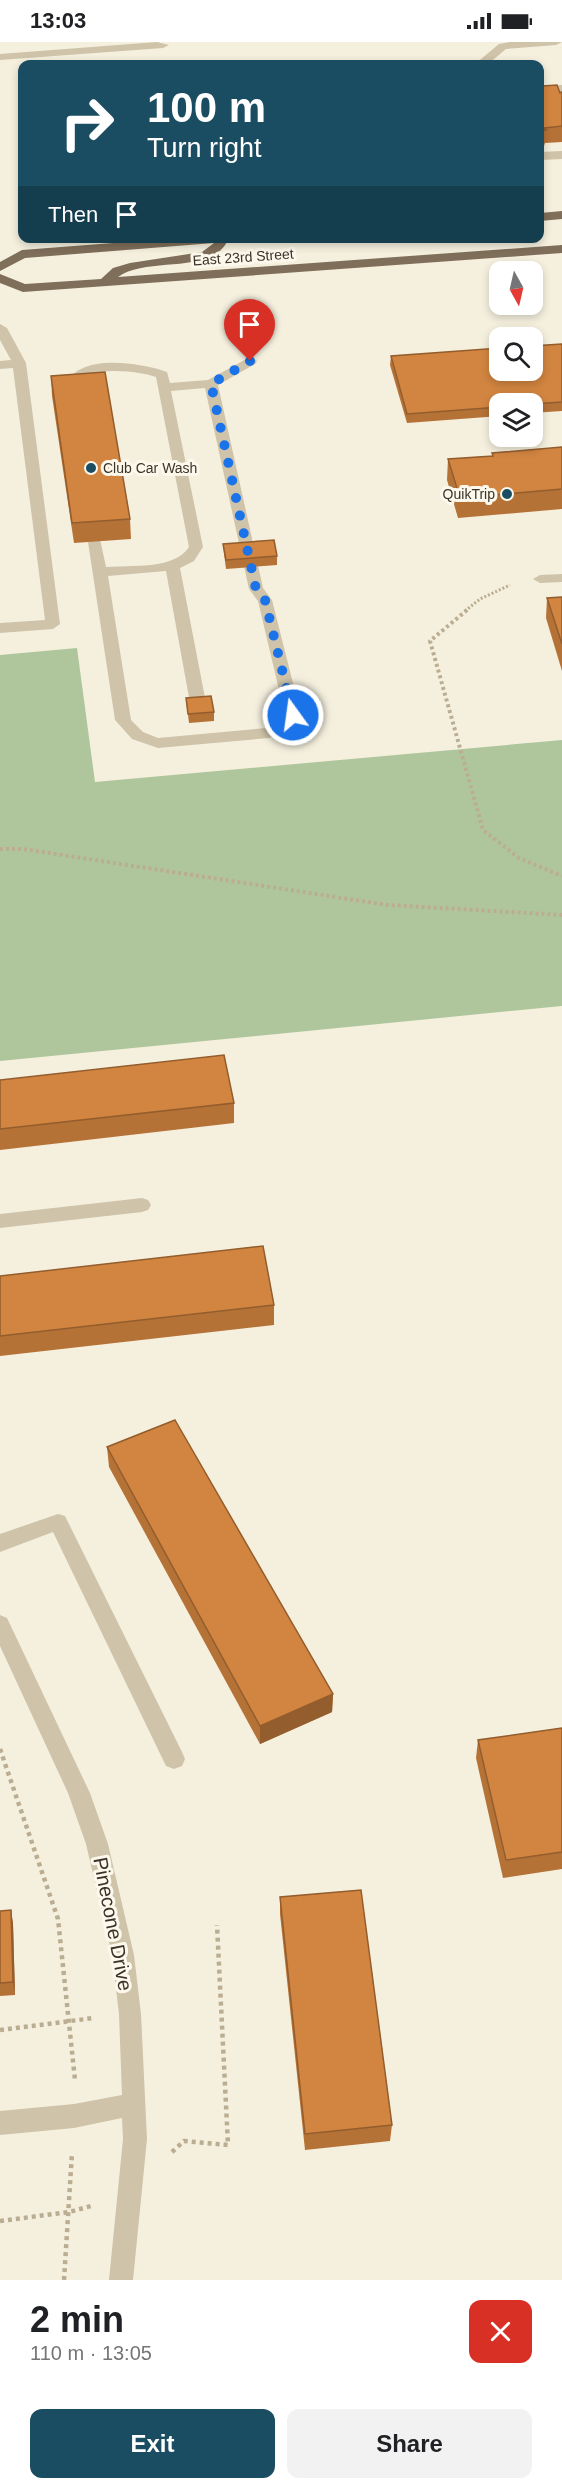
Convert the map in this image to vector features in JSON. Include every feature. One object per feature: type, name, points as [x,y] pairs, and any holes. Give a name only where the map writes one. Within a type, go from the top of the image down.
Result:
[{"type":"main road","points":[[544,217],[562,216]]},
{"type":"main road","name":"East 23rd Street","points":[[0,267],[22,254],[130,243]]},
{"type":"main road","points":[[105,282],[119,269],[136,264],[201,257],[215,252],[221,243]]},
{"type":"main road","name":"East 23rd Street","points":[[0,278],[23,288],[562,249]]},
{"type":"street","points":[[486,60],[504,46],[556,42]]},
{"type":"street","points":[[0,57],[36,48],[163,45]]},
{"type":"street","points":[[544,90],[562,89]]},
{"type":"street","points":[[544,156],[562,155]]},
{"type":"street","points":[[0,328],[19,363],[53,624],[0,628]]},
{"type":"street","points":[[164,387],[211,384],[250,361]]},
{"type":"street","points":[[0,364],[19,363]]},
{"type":"street","points":[[71,395],[69,386],[74,377],[89,370],[134,367],[162,375],[196,547],[189,558],[172,566],[100,572]]},
{"type":"street","points":[[95,542],[123,720],[130,730],[143,739],[158,743],[269,733],[287,725],[293,715],[265,600],[256,589],[211,384]]},
{"type":"street","points":[[172,566],[198,703]]},
{"type":"street","points":[[540,579],[562,578]]},
{"type":"street","points":[[0,1221],[142,1205]]},
{"type":"street","points":[[0,1543],[58,1522],[174,1759]]},
{"type":"street","name":"Pinecone Drive","points":[[0,1624],[79,1793],[97,1844],[123,1955],[130,2014],[135,2139],[121,2280]]},
{"type":"street","points":[[0,2123],[74,2116],[134,2104]]},
{"type":"path","points":[[540,579],[510,584],[480,599],[430,641],[483,830],[519,858],[562,876]]},
{"type":"path","points":[[0,849],[23,849],[81,857],[388,905],[562,915]]},
{"type":"path","points":[[0,1749],[58,1919],[76,2084],[64,2280]]},
{"type":"path","points":[[0,2030],[130,2014]]},
{"type":"green space","points":[[77,648],[95,782],[562,740],[562,1006],[0,1061],[0,655]]},
{"type":"building","points":[[557,85],[560,93],[562,92],[562,126],[544,128],[544,86]]},
{"type":"building","points":[[562,344],[562,402],[543,403],[543,393],[489,393],[489,408],[407,414],[391,356],[489,349],[489,381],[543,381],[543,345]]},
{"type":"building","name":"Club Car Wash","points":[[105,372],[130,519],[72,523],[51,376]]},
{"type":"building","points":[[562,447],[562,489],[460,498],[448,459],[493,456],[492,453]]},
{"type":"building","points":[[274,540],[277,556],[226,560],[223,544]]},
{"type":"building","points":[[562,597],[562,644],[547,598]]},
{"type":"building","points":[[211,696],[214,712],[188,714],[186,698]]},
{"type":"building","points":[[224,1055],[234,1103],[0,1129],[0,1080]]},
{"type":"building","points":[[263,1246],[274,1305],[0,1336],[0,1276]]},
{"type":"building","points":[[175,1420],[333,1694],[260,1726],[107,1447]]},
{"type":"building","points":[[562,1728],[562,1852],[506,1860],[478,1740]]},
{"type":"building","points":[[361,1890],[392,2125],[305,2134],[280,1897]]},
{"type":"building","points":[[11,1910],[13,1982],[0,1983],[0,1911]]},
{"type":"place","name":"Club Car Wash","points":[[91,468]]},
{"type":"place","name":"QuikTrip","points":[[507,494]]},
{"type":"route","points":[[250,361],[211,384],[256,589],[265,600],[293,715]]}]
